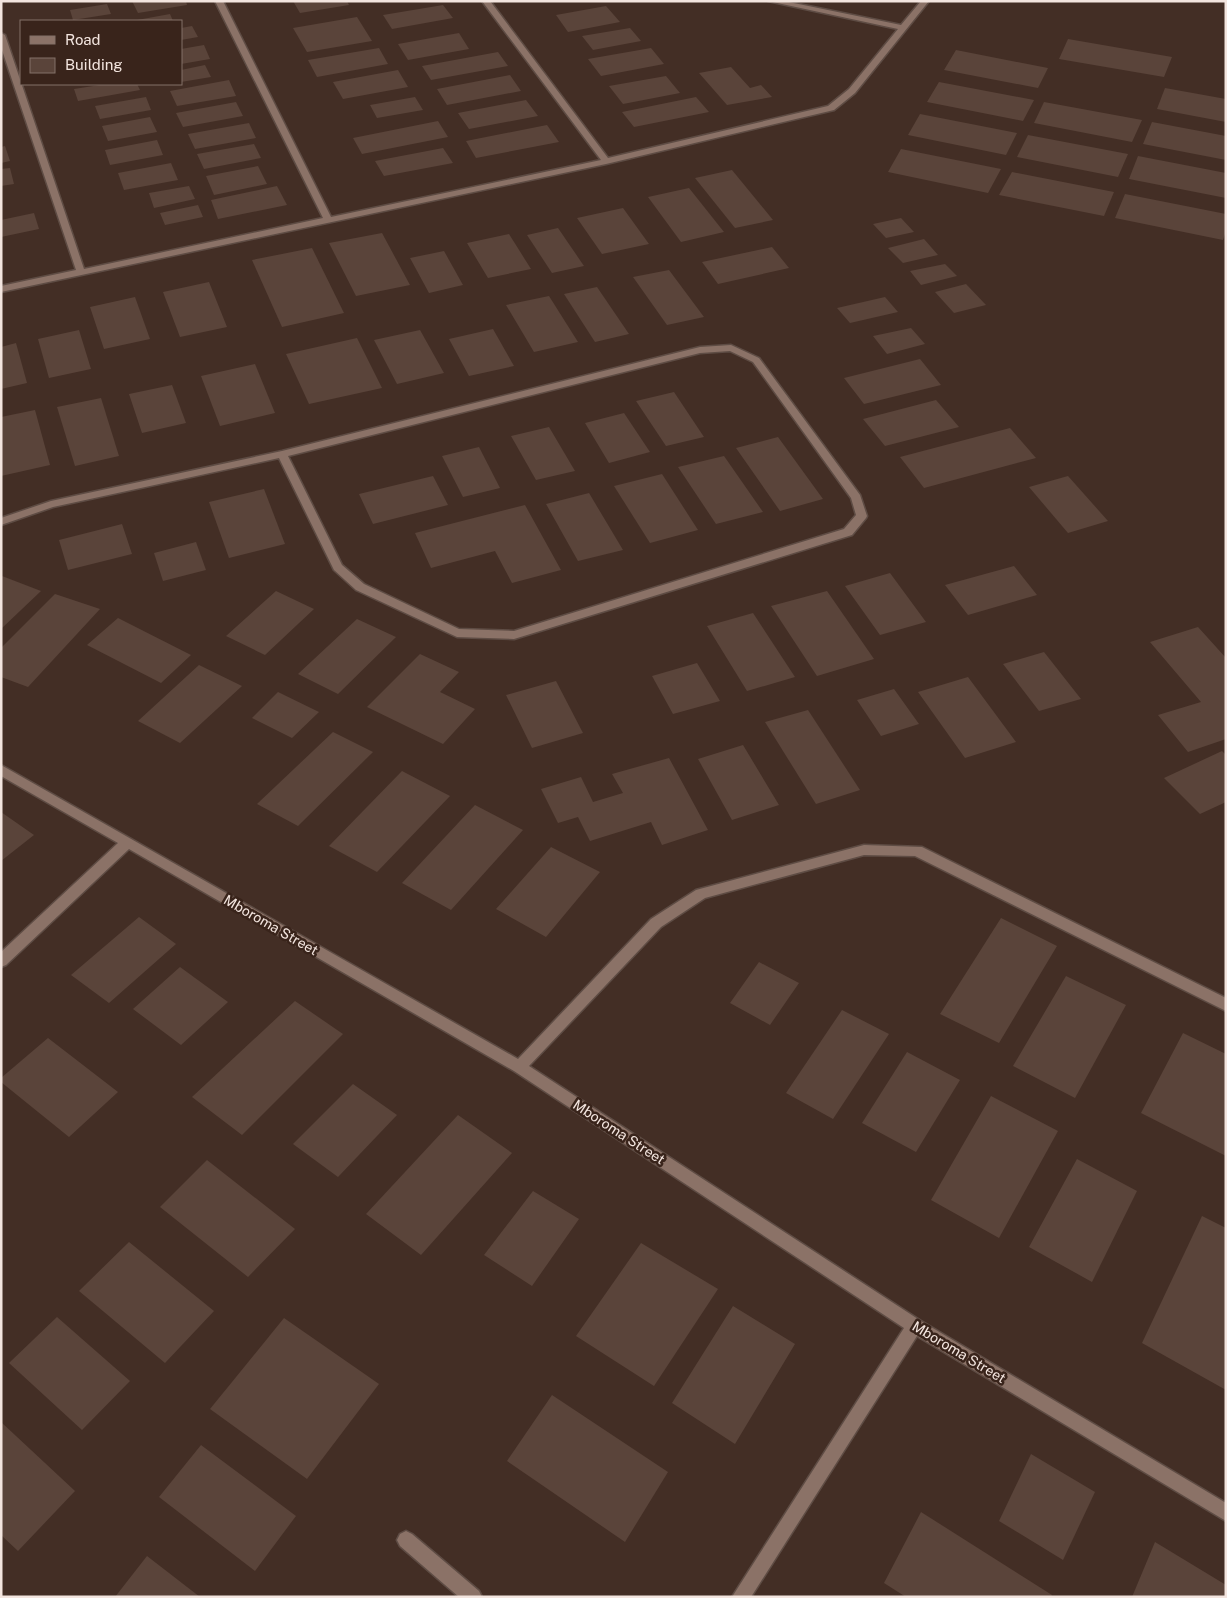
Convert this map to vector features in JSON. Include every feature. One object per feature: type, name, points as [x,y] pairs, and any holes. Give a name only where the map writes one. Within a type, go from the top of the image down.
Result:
[{"type":"street","points":[[219,1],[328,220]]},
{"type":"street","points":[[486,1],[606,161]]},
{"type":"street","points":[[772,1],[904,28]]},
{"type":"street","points":[[1,289],[606,161],[831,108],[852,91],[924,1]]},
{"type":"street","points":[[1,35],[81,272]]},
{"type":"street","points":[[1,522],[51,504],[282,454],[700,350],[731,348],[756,360],[856,497],[862,516],[848,532],[514,635],[458,634],[360,587],[338,567],[282,454]]},
{"type":"street","name":"Mboroma Street","points":[[1,770],[520,1067],[915,1326],[1226,1513]]},
{"type":"street","points":[[1,961],[127,843]]},
{"type":"street","points":[[520,1067],[656,923],[701,894],[864,850],[917,852],[1226,1005]]},
{"type":"street","points":[[741,1597],[915,1326]]},
{"type":"street","points":[[406,1540],[473,1597]]},
{"type":"building","points":[[132,1],[186,1],[187,5],[138,13]]},
{"type":"building","points":[[293,1],[347,1],[349,5],[300,13]]},
{"type":"building","points":[[107,4],[111,14],[73,20],[70,10]]},
{"type":"building","points":[[443,5],[453,18],[392,29],[383,15]]},
{"type":"building","points":[[606,6],[620,22],[568,32],[556,15]]},
{"type":"building","points":[[170,14],[173,20],[137,20]]},
{"type":"building","points":[[357,17],[372,41],[307,52],[293,28]]},
{"type":"building","points":[[192,26],[198,37],[182,40],[182,28]]},
{"type":"building","points":[[630,28],[641,41],[593,50],[582,36]]},
{"type":"building","points":[[459,33],[469,49],[408,60],[398,44]]},
{"type":"building","points":[[1068,39],[1172,57],[1164,77],[1059,59]]},
{"type":"building","points":[[204,45],[210,59],[182,64],[182,49]]},
{"type":"building","points":[[379,48],[388,64],[317,77],[308,60]]},
{"type":"building","points":[[651,48],[664,64],[601,76],[588,59]]},
{"type":"building","points":[[956,50],[1048,68],[1038,88],[944,70]]},
{"type":"building","points":[[498,52],[508,66],[431,80],[422,66]]},
{"type":"building","points":[[205,65],[211,77],[182,82],[182,70]]},
{"type":"building","points":[[731,67],[750,88],[761,85],[772,97],[727,105],[699,73]]},
{"type":"building","points":[[398,70],[408,87],[343,99],[333,82]]},
{"type":"building","points":[[510,75],[521,91],[447,105],[437,89]]},
{"type":"building","points":[[666,76],[680,93],[623,104],[609,86]]},
{"type":"building","points":[[229,80],[236,96],[177,106],[170,91]]},
{"type":"building","points":[[939,82],[1034,100],[1023,121],[927,102]]},
{"type":"building","points":[[100,85],[138,85],[140,90],[78,101],[74,89]]},
{"type":"building","points":[[1165,88],[1226,99],[1226,122],[1157,109]]},
{"type":"building","points":[[146,97],[151,110],[100,119],[95,106]]},
{"type":"building","points":[[415,97],[423,110],[377,118],[370,105]]},
{"type":"building","points":[[696,97],[709,112],[634,127],[622,112]]},
{"type":"building","points":[[526,100],[538,116],[469,129],[458,113]]},
{"type":"building","points":[[236,102],[243,116],[183,127],[176,113]]},
{"type":"building","points":[[1044,102],[1142,120],[1132,142],[1034,123]]},
{"type":"building","points":[[920,114],[1017,133],[1006,155],[908,135]]},
{"type":"building","points":[[150,117],[157,132],[108,141],[102,126]]},
{"type":"building","points":[[438,121],[448,137],[362,154],[353,138]]},
{"type":"building","points":[[1152,122],[1226,136],[1226,160],[1143,144]]},
{"type":"building","points":[[249,123],[256,138],[195,149],[188,134]]},
{"type":"building","points":[[547,125],[559,142],[476,158],[466,141]]},
{"type":"building","points":[[1028,135],[1128,154],[1118,177],[1017,157]]},
{"type":"building","points":[[157,140],[163,155],[110,165],[105,150]]},
{"type":"building","points":[[254,144],[261,158],[204,169],[197,154]]},
{"type":"building","points":[[5,146],[10,161],[1,163],[1,147]]},
{"type":"building","points":[[443,148],[453,163],[384,176],[375,161]]},
{"type":"building","points":[[901,149],[1001,169],[988,193],[888,172]]},
{"type":"building","points":[[1138,156],[1226,173],[1226,198],[1129,179]]},
{"type":"building","points":[[171,163],[178,180],[124,190],[118,173]]},
{"type":"building","points":[[258,166],[267,184],[214,195],[206,176]]},
{"type":"building","points":[[10,168],[14,184],[1,186],[1,169]]},
{"type":"building","points":[[732,170],[773,220],[735,228],[695,178]]},
{"type":"building","points":[[1012,172],[1114,192],[1104,216],[999,195]]},
{"type":"building","points":[[189,186],[195,199],[154,208],[149,193]]},
{"type":"building","points":[[277,186],[287,205],[218,219],[211,200]]},
{"type":"building","points":[[689,188],[724,232],[681,242],[648,197]]},
{"type":"building","points":[[1125,194],[1226,214],[1226,231],[1223,240],[1115,218]]},
{"type":"building","points":[[198,205],[203,217],[165,225],[160,213]]},
{"type":"building","points":[[623,208],[649,244],[602,254],[577,218]]},
{"type":"building","points":[[34,213],[39,229],[1,237],[1,220]]},
{"type":"building","points":[[901,218],[914,232],[886,238],[873,224]]},
{"type":"building","points":[[558,228],[584,266],[552,273],[527,235]]},
{"type":"building","points":[[382,233],[410,285],[356,296],[329,243]]},
{"type":"building","points":[[509,234],[531,269],[488,278],[467,243]]},
{"type":"building","points":[[924,239],[938,255],[903,263],[888,248]]},
{"type":"building","points":[[772,247],[789,268],[718,284],[702,262]]},
{"type":"building","points":[[312,248],[344,313],[282,327],[252,260]]},
{"type":"building","points":[[444,251],[463,285],[429,293],[410,258]]},
{"type":"building","points":[[945,264],[957,276],[921,285],[910,271]]},
{"type":"building","points":[[669,270],[704,317],[667,325],[633,277]]},
{"type":"building","points":[[209,282],[227,327],[180,337],[163,292]]},
{"type":"building","points":[[966,284],[986,305],[954,313],[935,292]]},
{"type":"building","points":[[597,287],[629,334],[595,342],[564,294]]},
{"type":"building","points":[[549,296],[578,342],[534,352],[506,305]]},
{"type":"building","points":[[135,297],[150,339],[104,349],[90,307]]},
{"type":"building","points":[[885,297],[898,312],[850,323],[837,308]]},
{"type":"building","points":[[911,328],[925,344],[887,354],[873,336]]},
{"type":"building","points":[[493,329],[514,366],[469,376],[449,339]]},
{"type":"building","points":[[79,330],[91,369],[49,378],[38,339]]},
{"type":"building","points":[[420,330],[444,373],[397,384],[374,340]]},
{"type":"building","points":[[357,338],[382,388],[309,404],[286,354]]},
{"type":"building","points":[[16,343],[27,383],[1,389],[1,347]]},
{"type":"building","points":[[920,359],[941,385],[864,404],[844,378]]},
{"type":"building","points":[[255,364],[275,413],[220,426],[201,376]]},
{"type":"building","points":[[172,385],[186,423],[142,433],[129,394]]},
{"type":"building","points":[[674,392],[704,437],[666,446],[636,401]]},
{"type":"building","points":[[101,398],[119,456],[75,466],[57,407]]},
{"type":"building","points":[[936,400],[959,427],[885,446],[863,419]]},
{"type":"building","points":[[35,410],[50,465],[1,476],[1,417]]},
{"type":"building","points":[[624,413],[650,452],[609,463],[585,423]]},
{"type":"building","points":[[549,427],[575,471],[536,480],[511,436]]},
{"type":"building","points":[[1010,428],[1036,458],[924,488],[900,457]]},
{"type":"building","points":[[778,437],[823,499],[780,511],[736,448]]},
{"type":"building","points":[[479,447],[500,488],[463,497],[442,456]]},
{"type":"building","points":[[724,456],[763,512],[716,524],[678,467]]},
{"type":"building","points":[[662,474],[698,530],[650,543],[614,486]]},
{"type":"building","points":[[433,476],[448,505],[373,524],[359,494]]},
{"type":"building","points":[[1068,476],[1108,521],[1068,533],[1029,487]]},
{"type":"building","points":[[264,489],[285,544],[229,558],[209,502]]},
{"type":"building","points":[[589,493],[623,550],[578,561],[546,504]]},
{"type":"building","points":[[525,505],[561,570],[512,583],[495,551],[431,568],[415,533]]},
{"type":"building","points":[[122,524],[132,554],[68,570],[59,540]]},
{"type":"building","points":[[196,542],[206,570],[163,581],[154,553]]},
{"type":"building","points":[[1014,566],[1037,595],[968,615],[945,585]]},
{"type":"building","points":[[890,573],[926,622],[880,635],[845,586]]},
{"type":"building","points":[[1,577],[41,591],[1,629]]},
{"type":"building","points":[[276,591],[314,609],[265,655],[226,636]]},
{"type":"building","points":[[827,591],[874,659],[817,676],[771,606]]},
{"type":"building","points":[[55,594],[100,609],[28,687],[1,677],[1,648]]},
{"type":"building","points":[[753,613],[795,677],[747,691],[707,626]]},
{"type":"building","points":[[118,618],[191,655],[161,683],[87,645]]},
{"type":"building","points":[[357,619],[396,637],[338,694],[298,674]]},
{"type":"building","points":[[1198,627],[1226,658],[1226,739],[1188,752],[1158,715],[1201,702],[1150,642]]},
{"type":"building","points":[[1044,652],[1081,699],[1039,711],[1003,664]]},
{"type":"building","points":[[420,654],[459,672],[440,692],[475,709],[443,744],[367,707]]},
{"type":"building","points":[[697,663],[720,701],[673,714],[652,676]]},
{"type":"building","points":[[199,665],[242,686],[180,743],[138,721]]},
{"type":"building","points":[[968,677],[1016,742],[965,758],[918,692]]},
{"type":"building","points":[[556,681],[583,733],[532,748],[506,695]]},
{"type":"building","points":[[894,689],[919,724],[881,736],[857,700]]},
{"type":"building","points":[[278,692],[319,712],[292,738],[252,718]]},
{"type":"building","points":[[808,710],[860,790],[816,804],[765,722]]},
{"type":"building","points":[[333,732],[373,752],[298,826],[257,804]]},
{"type":"building","points":[[743,745],[779,805],[732,820],[698,759]]},
{"type":"building","points":[[1222,751],[1226,755],[1226,802],[1200,814],[1164,778]]},
{"type":"building","points":[[669,758],[708,830],[662,845],[651,822],[590,841],[578,817],[558,823],[541,789],[581,777],[593,802],[623,793],[612,774]]},
{"type":"building","points":[[402,771],[450,796],[377,872],[329,846]]},
{"type":"building","points":[[475,805],[523,830],[451,910],[402,883]]},
{"type":"building","points":[[1,812],[34,835],[1,861]]},
{"type":"building","points":[[551,847],[600,872],[546,937],[496,909]]},
{"type":"building","points":[[139,917],[176,944],[109,1003],[71,975]]},
{"type":"building","points":[[1001,918],[1057,946],[999,1043],[940,1014]]},
{"type":"building","points":[[759,962],[799,983],[770,1025],[730,1003]]},
{"type":"building","points":[[180,967],[228,1002],[181,1045],[133,1009]]},
{"type":"building","points":[[1066,976],[1126,1005],[1075,1098],[1013,1066]]},
{"type":"building","points":[[295,1001],[343,1034],[242,1135],[192,1097]]},
{"type":"building","points":[[842,1010],[889,1034],[833,1119],[786,1093]]},
{"type":"building","points":[[1183,1033],[1226,1054],[1226,1156],[1141,1113]]},
{"type":"building","points":[[48,1038],[118,1092],[69,1137],[1,1082],[1,1078]]},
{"type":"building","points":[[907,1052],[960,1080],[916,1152],[862,1123]]},
{"type":"building","points":[[353,1084],[397,1115],[338,1177],[293,1144]]},
{"type":"building","points":[[991,1096],[1058,1131],[999,1238],[931,1200]]},
{"type":"building","points":[[458,1115],[512,1153],[421,1255],[366,1214]]},
{"type":"building","points":[[1077,1159],[1137,1191],[1092,1282],[1029,1247]]},
{"type":"building","points":[[207,1160],[295,1229],[248,1277],[160,1207]]},
{"type":"building","points":[[533,1191],[579,1219],[532,1286],[484,1255]]},
{"type":"building","points":[[1202,1216],[1226,1228],[1226,1390],[1142,1343]]},
{"type":"building","points":[[129,1242],[214,1311],[165,1363],[79,1291]]},
{"type":"building","points":[[641,1243],[718,1289],[654,1386],[576,1336]]},
{"type":"building","points":[[733,1306],[795,1344],[735,1444],[672,1403]]},
{"type":"building","points":[[57,1317],[130,1381],[82,1430],[9,1363]]},
{"type":"building","points":[[284,1318],[379,1384],[307,1479],[210,1409]]},
{"type":"building","points":[[552,1395],[668,1472],[625,1542],[507,1461]]},
{"type":"building","points":[[1,1422],[75,1491],[18,1551],[1,1535]]},
{"type":"building","points":[[201,1445],[296,1516],[255,1571],[159,1497]]},
{"type":"building","points":[[1031,1454],[1095,1492],[1063,1560],[999,1521]]},
{"type":"building","points":[[921,1512],[1052,1595],[1051,1597],[906,1597],[884,1583]]},
{"type":"building","points":[[1155,1542],[1226,1585],[1226,1597],[1132,1597]]},
{"type":"building","points":[[147,1556],[200,1597],[115,1597]]}]
